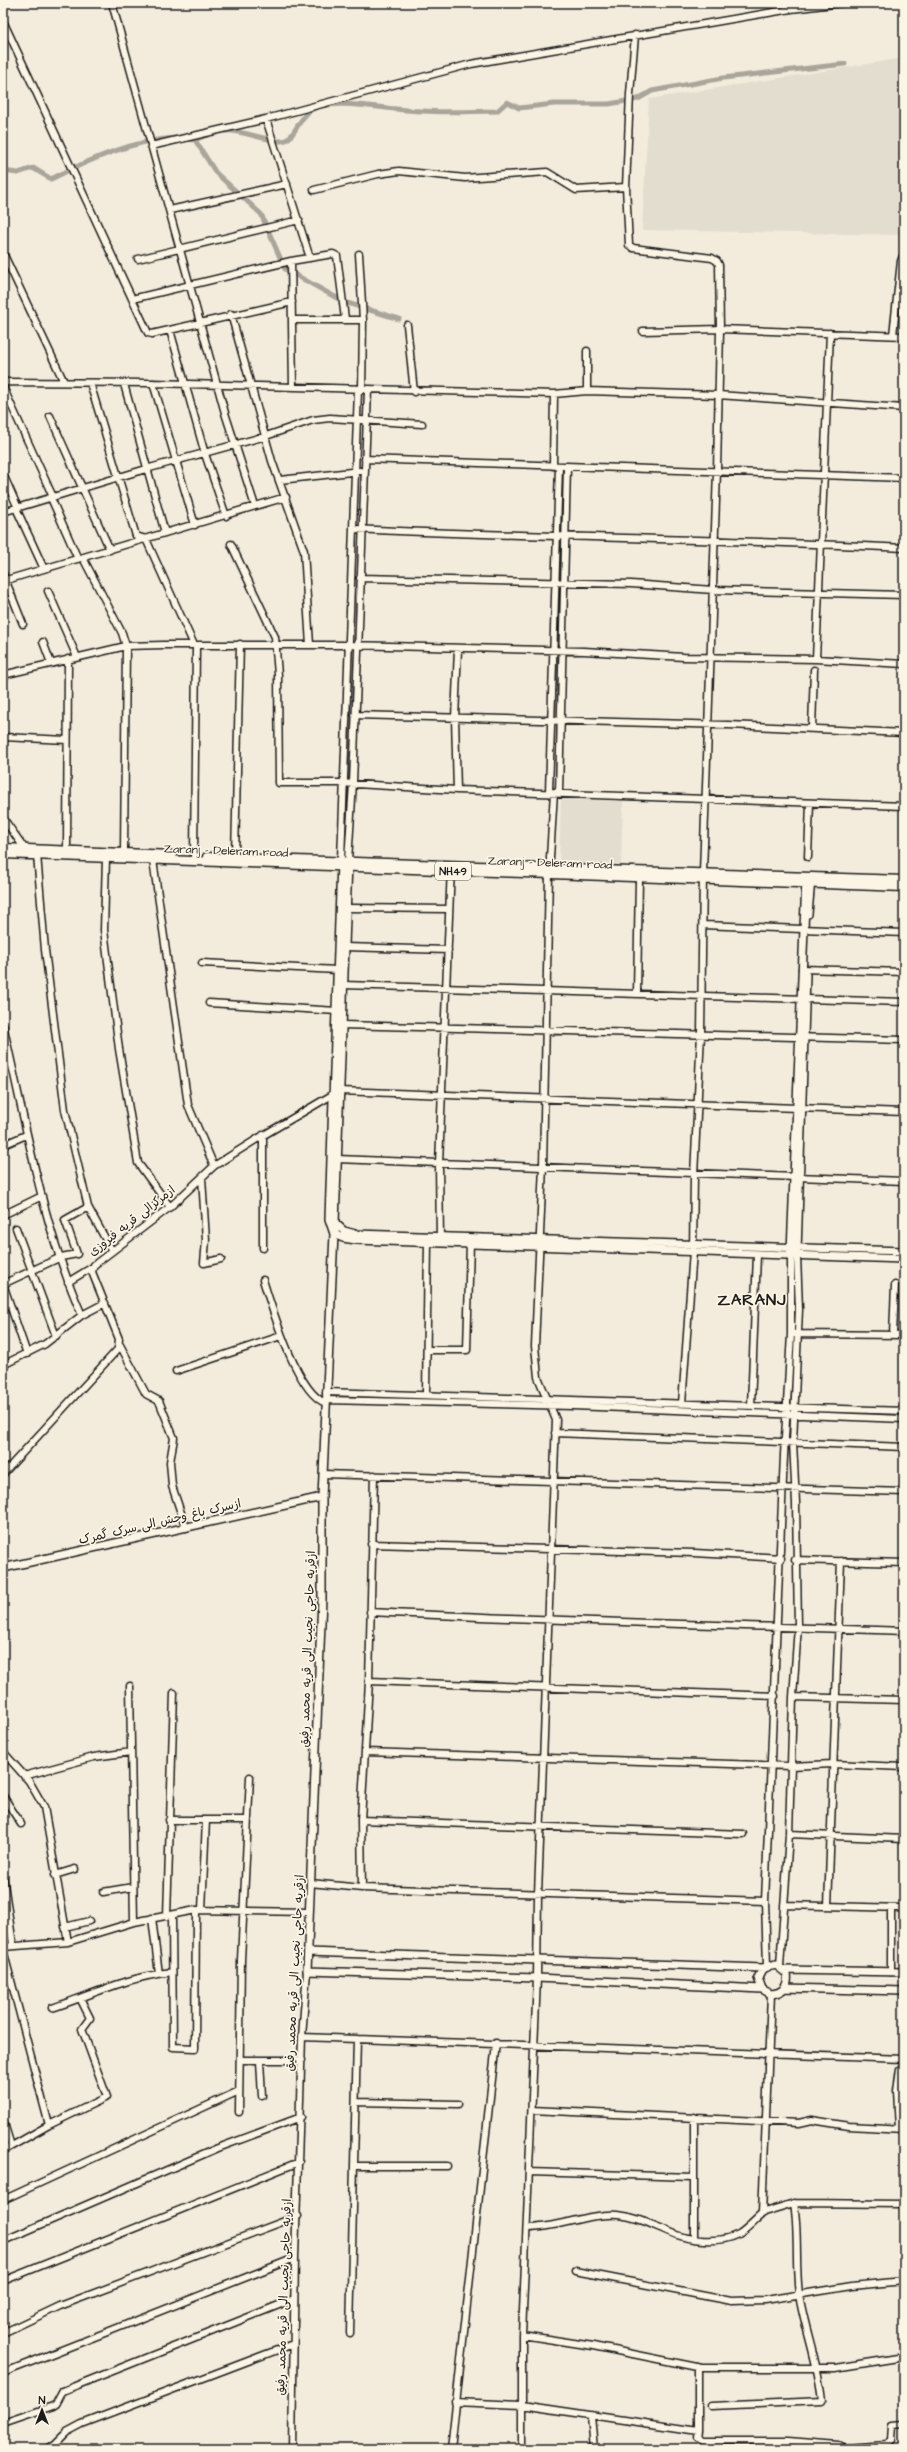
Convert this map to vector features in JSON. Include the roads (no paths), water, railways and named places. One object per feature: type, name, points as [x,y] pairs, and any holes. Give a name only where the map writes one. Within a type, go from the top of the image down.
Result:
[{"type":"highway","name":"Zaranj - Deleram road","points":[[3,848],[124,852],[194,857],[235,856],[344,864]]},
{"type":"highway","name":"Zaranj - Deleram road","points":[[3,854],[153,860],[451,867],[703,877],[808,880],[904,880]]},
{"type":"highway","name":"Zaranj - Deleram road","points":[[549,871],[639,879],[703,877]]},
{"type":"highway","name":"Zaranj - Deleram road","points":[[808,880],[904,888]]},
{"type":"main road","points":[[344,864],[346,908],[344,984],[329,1218],[334,1234],[343,1238],[356,1240],[428,1242],[440,1239],[470,1243],[538,1243]]},
{"type":"main road","points":[[344,864],[337,970],[337,1159],[334,1223],[344,1231],[355,1234],[538,1243],[693,1248],[794,1248],[904,1251]]},
{"type":"main road","points":[[794,1256],[808,880]]},
{"type":"main road","points":[[334,1234],[337,1226]]},
{"type":"main road","name":"ازقریه حاجی نجیب الی قریه محمد رفیق","points":[[307,1971],[308,1912],[322,1598],[322,1497],[334,1234]]},
{"type":"main road","points":[[693,1248],[757,1255],[904,1259]]},
{"type":"main road","name":"ازسرک باغ وحش الی سرک گمرک","points":[[3,1568],[322,1497]]},
{"type":"main road","points":[[308,1952],[538,1961],[904,1972]]},
{"type":"main road","points":[[762,1989],[758,1978],[765,1967]]},
{"type":"main road","points":[[307,1971],[537,1978],[762,1989],[771,1994],[776,1994],[784,1988],[788,1979],[782,1968]]},
{"type":"main road","points":[[784,1988],[904,1991]]},
{"type":"street","points":[[112,3],[149,140],[235,443],[255,506]]},
{"type":"street","points":[[151,146],[266,119],[471,64],[791,6],[842,3]]},
{"type":"street","points":[[3,21],[148,333],[170,330],[232,314],[292,302]]},
{"type":"street","points":[[635,35],[629,105],[626,187],[629,245],[633,248],[692,254],[717,261],[719,266],[720,329],[717,471],[707,799],[703,877],[698,1105],[694,1175],[693,1248],[682,1404]]},
{"type":"street","points":[[266,119],[310,258]]},
{"type":"street","points":[[314,190],[378,174],[399,171],[465,178],[547,172],[576,190],[626,187]]},
{"type":"street","points":[[170,210],[287,184]]},
{"type":"street","points":[[138,259],[299,220]]},
{"type":"street","points":[[3,253],[64,382]]},
{"type":"street","points":[[132,299],[291,261],[333,254],[337,256],[345,319]]},
{"type":"street","points":[[344,864],[353,783],[366,420],[362,390],[363,320],[359,254]]},
{"type":"street","points":[[893,335],[904,254]]},
{"type":"street","points":[[291,261],[293,387]]},
{"type":"street","points":[[232,314],[272,461],[304,551],[310,646]]},
{"type":"street","points":[[292,320],[363,320]]},
{"type":"street","points":[[407,325],[414,392]]},
{"type":"street","points":[[643,331],[720,329],[904,336]]},
{"type":"street","points":[[170,330],[205,454],[226,516]]},
{"type":"street","points":[[816,659],[830,332]]},
{"type":"street","points":[[587,351],[587,391]]},
{"type":"street","points":[[3,382],[153,383],[414,392],[554,394],[587,391],[718,395],[826,404],[904,408]]},
{"type":"street","points":[[90,383],[136,536],[146,539],[195,646],[194,857]]},
{"type":"street","points":[[153,383],[195,525]]},
{"type":"street","points":[[124,384],[164,533]]},
{"type":"street","points":[[3,387],[52,498],[81,558],[122,633],[126,646],[124,852]]},
{"type":"street","points":[[344,864],[344,783],[357,420],[362,390]]},
{"type":"street","points":[[554,394],[557,536],[552,651],[551,720],[554,792]]},
{"type":"street","points":[[50,416],[84,488],[110,550]]},
{"type":"street","points":[[3,512],[146,469],[205,454],[235,443],[266,436],[313,420],[330,418],[422,424]]},
{"type":"street","points":[[365,459],[904,478]]},
{"type":"street","points":[[522,2449],[522,2335],[528,2228],[535,2044],[538,1961],[538,1894],[556,1420],[538,1377],[534,1346],[543,1166],[549,871],[554,792],[561,721],[566,583],[567,467]]},
{"type":"street","points":[[280,480],[364,470]]},
{"type":"street","points":[[3,474],[44,569]]},
{"type":"street","points":[[23,624],[4,578],[44,569],[286,497]]},
{"type":"street","points":[[354,529],[566,537],[715,539],[904,548]]},
{"type":"street","points":[[231,544],[275,637],[278,675],[279,783],[353,783],[456,790],[554,792],[904,806]]},
{"type":"street","points":[[360,578],[566,583],[713,590],[904,595]]},
{"type":"street","points":[[48,591],[77,657]]},
{"type":"street","points":[[43,642],[51,663]]},
{"type":"street","points":[[235,856],[240,644]]},
{"type":"street","points":[[3,675],[126,646],[195,646],[240,644],[310,646],[350,645],[552,651],[563,650],[711,657],[816,659],[904,664]]},
{"type":"street","points":[[456,790],[455,718],[458,649]]},
{"type":"street","points":[[67,850],[68,659]]},
{"type":"street","points":[[812,728],[814,670]]},
{"type":"street","points":[[355,715],[812,728],[904,733]]},
{"type":"street","points":[[3,737],[67,740]]},
{"type":"street","points":[[808,857],[810,803]]},
{"type":"street","points":[[3,818],[25,849]]},
{"type":"street","points":[[37,855],[45,950],[65,1110],[88,1207],[112,1252]]},
{"type":"street","points":[[106,858],[104,930],[119,1049],[138,1163],[170,1207]]},
{"type":"street","points":[[153,860],[188,1105],[214,1166]]},
{"type":"street","points":[[440,1239],[439,1164],[443,1096],[444,1028],[451,867]]},
{"type":"street","points":[[638,993],[639,879]]},
{"type":"street","points":[[346,908],[449,909]]},
{"type":"street","points":[[703,925],[904,933]]},
{"type":"street","points":[[345,947],[448,950]]},
{"type":"street","points":[[202,963],[337,970]]},
{"type":"street","points":[[804,969],[904,972]]},
{"type":"street","points":[[344,984],[447,986],[904,1002]]},
{"type":"street","points":[[209,1003],[337,1011]]},
{"type":"street","points":[[342,1024],[904,1040]]},
{"type":"street","points":[[3,1025],[5,1041],[26,1135],[42,1196],[68,1282],[82,1315]]},
{"type":"street","points":[[336,1094],[544,1098],[904,1112]]},
{"type":"street","name":"ازمرکزالی قریه فیروزی","points":[[186,1528],[172,1486],[170,1462],[174,1438],[159,1401],[146,1394],[120,1344],[91,1268],[170,1207],[214,1166],[263,1135],[336,1094]]},
{"type":"street","points":[[3,1145],[26,1135]]},
{"type":"street","points":[[263,1135],[263,1248]]},
{"type":"street","points":[[337,1159],[439,1164],[543,1166],[694,1175],[798,1176],[904,1181]]},
{"type":"street","points":[[202,1178],[206,1240],[204,1263],[221,1259]]},
{"type":"street","points":[[3,1215],[42,1196]]},
{"type":"street","points":[[27,1354],[3,1284],[61,1257],[77,1254],[65,1220],[88,1207]]},
{"type":"street","points":[[16,1228],[56,1336]]},
{"type":"street","points":[[426,1395],[428,1242]]},
{"type":"street","points":[[427,1350],[467,1350],[470,1243]]},
{"type":"street","points":[[751,1406],[757,1255]]},
{"type":"street","points":[[765,1967],[765,1901],[770,1764],[775,1696],[781,1558],[784,1442],[790,1415],[794,1407],[794,1256]]},
{"type":"street","points":[[68,1282],[91,1268]]},
{"type":"street","points":[[263,1280],[281,1336],[296,1367],[316,1399],[326,1402],[550,1406],[904,1419]]},
{"type":"street","points":[[893,1335],[895,1285]]},
{"type":"street","points":[[3,1365],[27,1354],[56,1336],[82,1315],[105,1303]]},
{"type":"street","points":[[794,1334],[904,1335]]},
{"type":"street","points":[[782,1968],[784,1905],[789,1834],[792,1697],[798,1626],[795,1560],[796,1489],[790,1415],[787,1407],[794,1334]]},
{"type":"street","points":[[176,1370],[281,1336]]},
{"type":"street","points":[[3,1474],[118,1349],[120,1344]]},
{"type":"street","points":[[326,1392],[904,1412]]},
{"type":"street","points":[[555,1433],[904,1447]]},
{"type":"street","points":[[323,1474],[554,1483],[904,1492]]},
{"type":"street","points":[[362,1888],[361,1820],[369,1681],[371,1544],[374,1475]]},
{"type":"street","points":[[371,1544],[552,1548],[781,1558]]},
{"type":"street","points":[[795,1560],[904,1563]]},
{"type":"street","points":[[828,1906],[841,1561]]},
{"type":"street","points":[[370,1612],[549,1621],[777,1625],[904,1631]]},
{"type":"street","points":[[369,1681],[775,1696]]},
{"type":"street","points":[[130,1686],[134,1922]]},
{"type":"street","points":[[174,1692],[169,1820],[169,1915],[172,1972],[173,2046],[195,2048],[199,1910],[206,1820]]},
{"type":"street","points":[[792,1697],[904,1700]]},
{"type":"street","points":[[24,1776],[94,1757],[131,1752]]},
{"type":"street","points":[[366,1752],[770,1764],[791,1766],[833,1764],[904,1767]]},
{"type":"street","points":[[5,1754],[24,1776],[44,1807],[68,1942]]},
{"type":"street","points":[[239,2112],[250,1777]]},
{"type":"street","points":[[3,1796],[21,1824]]},
{"type":"street","points":[[169,1820],[248,1820]]},
{"type":"street","points":[[361,1820],[743,1834]]},
{"type":"street","points":[[789,1834],[830,1834],[904,1839]]},
{"type":"street","points":[[55,1875],[76,1869]]},
{"type":"street","points":[[3,1876],[12,1945]]},
{"type":"street","points":[[310,1883],[362,1888],[765,1901]]},
{"type":"street","points":[[103,1892],[133,1886]]},
{"type":"street","points":[[784,1905],[904,1908]]},
{"type":"street","points":[[891,1908],[891,1972]]},
{"type":"street","points":[[3,1947],[12,1945],[68,1942],[134,1922],[199,1910],[308,1912]]},
{"type":"street","points":[[152,1918],[159,1974]]},
{"type":"street","points":[[65,1927],[89,1920]]},
{"type":"street","points":[[3,1950],[49,2125]]},
{"type":"street","name":"ازقریه حاجی نجیب الی قریه محمد رفیق","points":[[292,2449],[295,2258],[298,2216],[302,2037],[307,1971]]},
{"type":"street","points":[[52,2008],[120,1982],[172,1972]]},
{"type":"street","points":[[764,2212],[771,1994]]},
{"type":"street","points":[[3,2151],[49,2125],[107,2097],[82,2029],[90,2018],[80,1998]]},
{"type":"street","points":[[302,2037],[904,2058]]},
{"type":"street","points":[[350,2333],[357,2039]]},
{"type":"street","points":[[451,2449],[455,2402],[496,2043]]},
{"type":"street","points":[[240,2060],[302,2060]]},
{"type":"street","points":[[260,2061],[262,2096]]},
{"type":"street","points":[[532,2110],[766,2120],[799,2123],[812,2120],[849,2126],[901,2129],[897,2090],[900,2069]]},
{"type":"street","points":[[3,2200],[239,2090]]},
{"type":"street","points":[[356,2102],[458,2104]]},
{"type":"street","points":[[3,2241],[218,2148],[301,2117]]},
{"type":"street","points":[[694,2117],[694,2239]]},
{"type":"street","points":[[3,2120],[11,2146]]},
{"type":"street","points":[[3,2281],[299,2162]]},
{"type":"street","points":[[354,2166],[447,2166]]},
{"type":"street","points":[[529,2172],[693,2177]]},
{"type":"street","points":[[528,2228],[544,2228],[585,2217],[618,2215],[637,2218],[672,2233],[694,2239],[725,2238],[739,2234],[764,2212],[794,2203],[904,2204]]},
{"type":"street","points":[[711,2406],[822,2401],[800,2295],[796,2267],[797,2220],[794,2203]]},
{"type":"street","points":[[3,2333],[60,2306],[298,2216]]},
{"type":"street","points":[[3,2373],[295,2258]]},
{"type":"street","points":[[575,2271],[732,2301],[800,2295],[852,2286],[904,2281]]},
{"type":"street","points":[[3,2423],[53,2406],[63,2391],[84,2382],[294,2300]]},
{"type":"street","points":[[522,2335],[593,2346],[698,2367],[835,2368],[904,2357]]},
{"type":"street","points":[[46,2449],[55,2444],[67,2432],[82,2424],[293,2344]]},
{"type":"street","points":[[698,2367],[697,2438],[702,2441],[788,2441],[838,2445],[844,2448],[887,2445],[892,2441],[893,2427],[904,2426]]},
{"type":"street","points":[[455,2402],[522,2405],[698,2431]]},
{"type":"street","points":[[591,2416],[594,2449]]},
{"type":"waterway","points":[[226,131],[282,141],[287,140],[291,136],[307,113],[321,106],[341,104],[418,111],[452,112],[497,111],[507,102],[519,108],[554,104],[609,104],[638,99],[652,91],[723,78],[845,64]]},
{"type":"waterway","points":[[185,139],[195,140],[206,135]]},
{"type":"waterway","points":[[3,171],[18,173],[33,168],[51,179],[96,158],[127,147],[175,138]]},
{"type":"waterway","points":[[195,140],[216,173],[261,214],[285,269],[344,302],[399,319]]},
{"type":"district","name":"ZARANJ","points":[[752,1300]]}]
